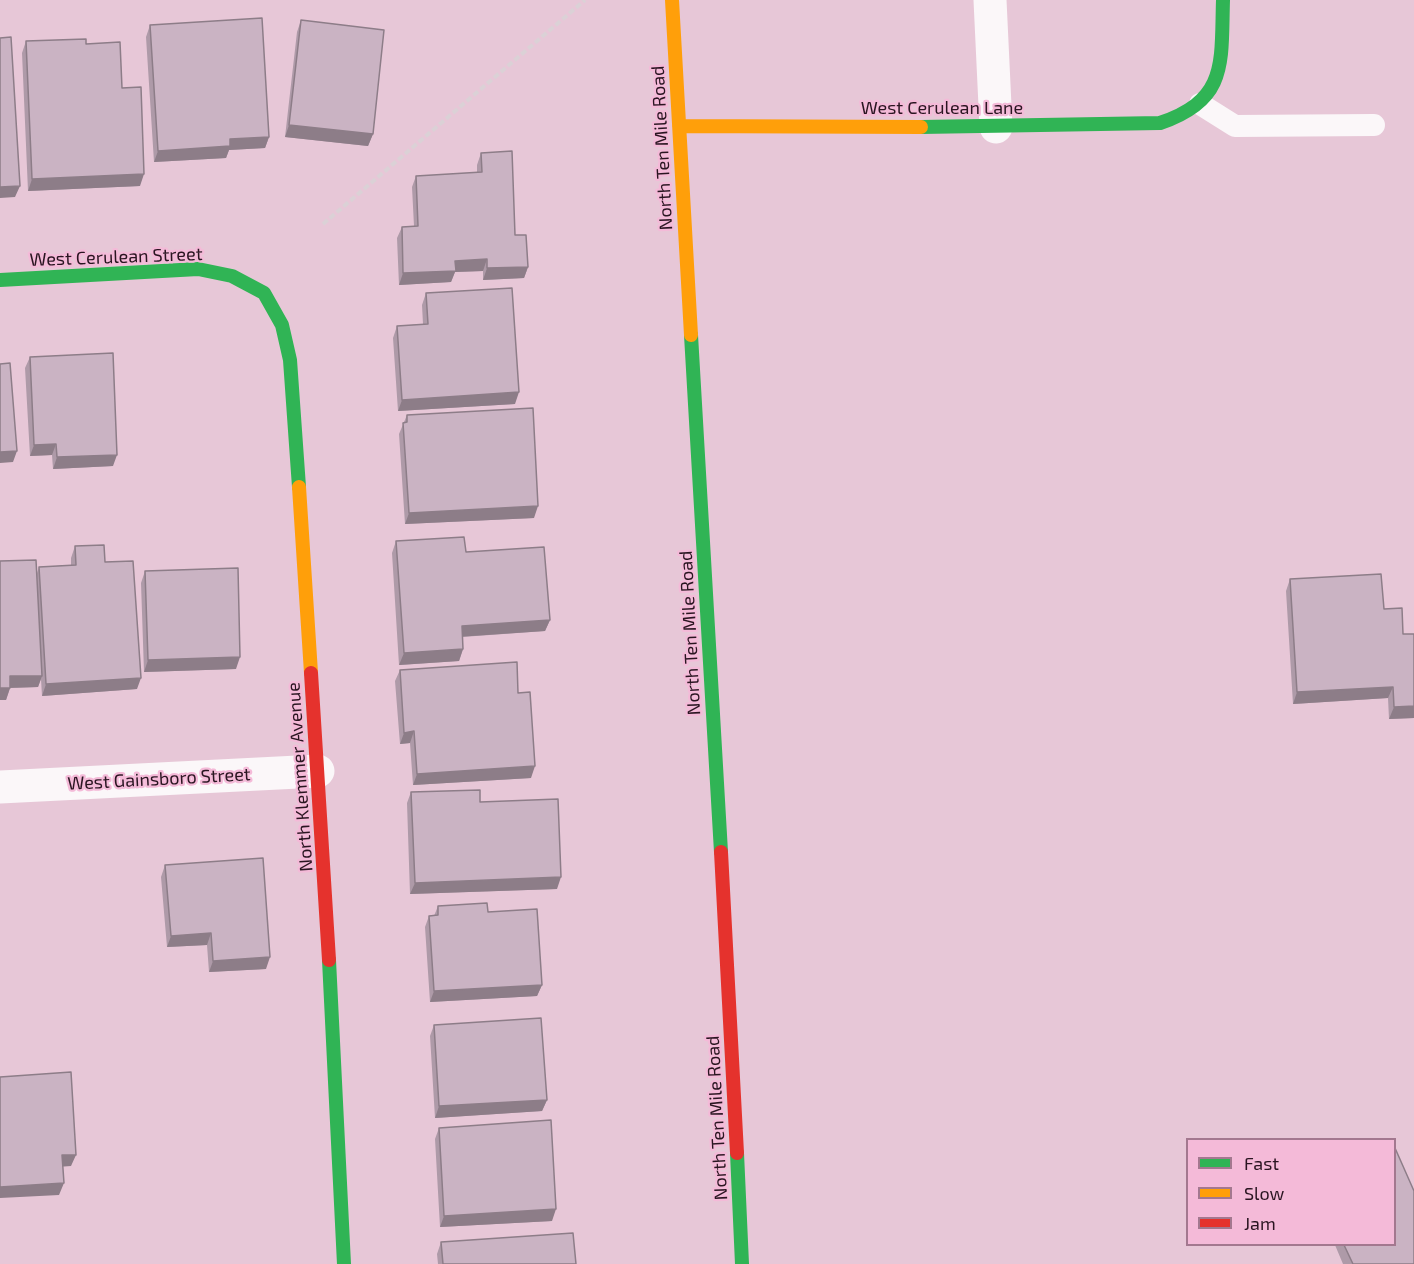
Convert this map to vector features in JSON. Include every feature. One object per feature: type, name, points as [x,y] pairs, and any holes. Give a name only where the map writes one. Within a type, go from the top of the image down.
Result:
[{"type":"street","name":"North Ten Mile Road","points":[[672,0],[732,1050],[742,1264]]},
{"type":"street","points":[[990,0],[996,127]]},
{"type":"street","points":[[1200,104],[1214,88],[1220,68],[1223,0]]},
{"type":"street","name":"West Cerulean Lane","points":[[679,126],[996,127],[1160,123],[1182,118],[1200,104]]},
{"type":"street","name":"West Cerulean Street","points":[[0,280],[198,269],[232,276],[264,293]]},
{"type":"street","name":"North Klemmer Avenue","points":[[264,293],[282,325],[290,360],[336,1069],[344,1264]]},
{"type":"street","name":"West Gainsboro Street","points":[[0,788],[318,771]]},
{"type":"lane","points":[[1200,104],[1234,126],[1374,125]]},
{"type":"path","points":[[324,224],[585,0]]},
{"type":"building","points":[[262,18],[269,137],[230,139],[230,146],[158,151],[150,25]]},
{"type":"building","points":[[301,20],[384,30],[373,134],[289,125]]},
{"type":"building","points":[[11,37],[20,186],[0,187],[0,38]]},
{"type":"building","points":[[86,39],[86,44],[120,42],[122,88],[141,87],[144,174],[32,179],[26,41]]},
{"type":"building","points":[[512,151],[515,235],[526,235],[528,267],[487,268],[487,259],[455,261],[456,271],[403,273],[402,227],[418,226],[416,176],[482,172],[481,153]]},
{"type":"building","points":[[512,288],[519,392],[402,400],[397,326],[428,324],[426,293]]},
{"type":"building","points":[[113,353],[117,455],[57,457],[56,444],[34,445],[30,357]]},
{"type":"building","points":[[10,363],[17,451],[0,452],[0,364]]},
{"type":"building","points":[[533,408],[538,506],[409,513],[403,423],[407,422],[407,415]]},
{"type":"building","points":[[464,537],[466,552],[544,547],[550,620],[462,626],[463,649],[404,653],[396,541]]},
{"type":"building","points":[[104,545],[105,562],[133,561],[141,678],[46,684],[39,567],[76,565],[75,546]]},
{"type":"building","points":[[36,560],[42,676],[10,676],[10,688],[0,688],[0,561]]},
{"type":"building","points":[[238,568],[240,657],[148,660],[145,571]]},
{"type":"building","points":[[1381,574],[1384,609],[1402,608],[1403,634],[1414,634],[1414,706],[1394,707],[1393,687],[1297,692],[1290,579]]},
{"type":"building","points":[[517,662],[518,693],[530,692],[535,766],[417,774],[414,731],[404,733],[400,670]]},
{"type":"building","points":[[480,790],[480,802],[558,799],[561,877],[415,883],[411,792]]},
{"type":"building","points":[[263,858],[270,957],[213,961],[211,933],[171,936],[165,865]]},
{"type":"building","points":[[487,903],[488,912],[537,909],[542,985],[434,991],[429,916],[438,915],[438,906]]},
{"type":"building","points":[[541,1018],[547,1100],[439,1106],[434,1025]]},
{"type":"building","points":[[71,1072],[76,1155],[62,1155],[64,1183],[0,1187],[0,1077]]},
{"type":"building","points":[[551,1120],[556,1209],[444,1216],[439,1128]]},
{"type":"building","points":[[1396,1150],[1414,1191],[1414,1264],[1353,1264],[1344,1246],[1396,1246]]},
{"type":"building","points":[[573,1233],[576,1264],[443,1264],[441,1242]]},
{"type":"traffic: fast","points":[[921,127],[1160,123],[1182,114],[1198,103],[1209,91],[1216,76],[1222,43],[1223,0]]},
{"type":"traffic: fast","points":[[0,280],[198,269],[232,276],[264,293],[282,325],[290,360],[299,487]]},
{"type":"traffic: fast","points":[[691,335],[721,852]]},
{"type":"traffic: fast","points":[[329,960],[344,1264]]},
{"type":"traffic: fast","points":[[737,1153],[742,1264]]},
{"type":"traffic: slow","points":[[672,0],[691,335]]},
{"type":"traffic: slow","points":[[679,126],[921,127]]},
{"type":"traffic: slow","points":[[299,487],[311,673]]},
{"type":"traffic: jam","points":[[311,673],[329,960]]},
{"type":"traffic: jam","points":[[721,852],[737,1153]]}]
